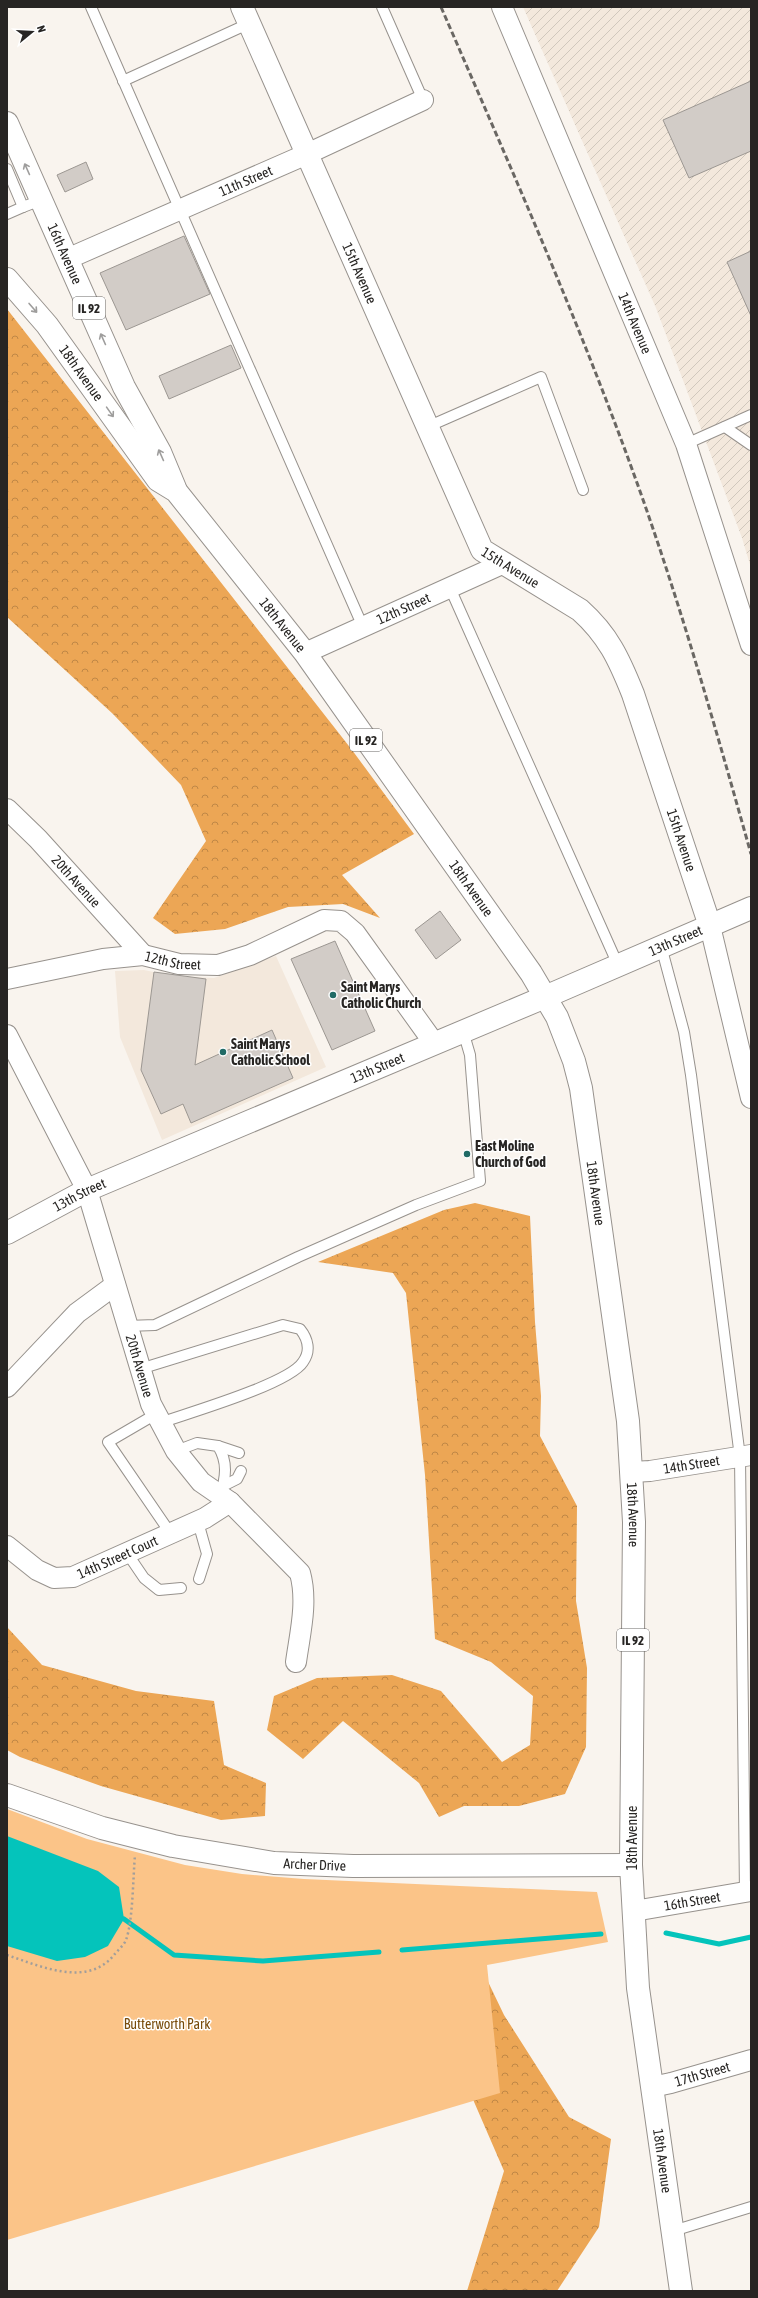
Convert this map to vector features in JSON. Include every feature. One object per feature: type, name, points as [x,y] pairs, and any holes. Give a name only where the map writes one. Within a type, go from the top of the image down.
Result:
[{"type":"main road","name":"15th Avenue","points":[[246,15],[482,550],[502,564],[580,610],[595,625],[618,656],[633,694],[710,926]]},
{"type":"main road","name":"16th Avenue","points":[[7,123],[32,203],[67,259],[124,386],[160,452],[176,491]]},
{"type":"main road","name":"18th Avenue","points":[[7,279],[48,325],[158,480],[176,491],[305,653],[531,973],[545,997],[566,1040],[582,1088],[628,1421],[634,1522],[631,1865],[638,1988],[681,2291]]},
{"type":"main road","name":"13th Street","points":[[7,1233],[87,1190],[545,997],[751,908]]},
{"type":"main road","name":"Archer Drive","points":[[7,1795],[102,1828],[137,1837],[221,1856],[274,1863],[353,1866],[631,1865]]},
{"type":"street","name":"14th Avenue","points":[[502,7],[686,444],[751,643]]},
{"type":"street","name":"11th Street","points":[[67,259],[307,154],[423,100]]},
{"type":"street","name":"12th Street","points":[[305,653],[502,564]]},
{"type":"street","name":"20th Avenue","points":[[7,809],[38,839],[143,955]]},
{"type":"street","name":"12th Street","points":[[7,980],[103,959],[143,955],[179,964],[218,965],[250,955],[311,925],[333,920],[341,921],[355,933],[434,1043]]},
{"type":"street","name":"15th Avenue","points":[[710,926],[751,1098]]},
{"type":"street","name":"20th Avenue","points":[[7,1035],[87,1190],[140,1369],[158,1418],[176,1451],[201,1482],[224,1494],[300,1574],[303,1585],[304,1602],[296,1662]]},
{"type":"street","points":[[7,1387],[77,1313],[115,1285]]},
{"type":"street","name":"14th Street","points":[[632,1472],[650,1471],[745,1456]]},
{"type":"street","name":"14th Street Court","points":[[7,1546],[36,1570],[54,1578],[73,1576],[198,1522],[224,1494]]},
{"type":"street","name":"16th Street","points":[[634,1911],[748,1892]]},
{"type":"street","name":"17th Street","points":[[652,2087],[751,2060]]},
{"type":"lane","points":[[91,7],[363,627]]},
{"type":"lane","points":[[382,7],[423,100]]},
{"type":"lane","points":[[123,81],[246,15]]},
{"type":"lane","points":[[7,169],[32,203],[7,214]]},
{"type":"lane","points":[[427,427],[541,377],[583,490]]},
{"type":"lane","points":[[686,444],[751,415]]},
{"type":"lane","points":[[725,427],[751,445]]},
{"type":"lane","points":[[450,588],[618,965]]},
{"type":"lane","points":[[661,946],[684,1032],[745,1456],[748,1892]]},
{"type":"lane","points":[[127,1326],[155,1324],[298,1256],[416,1205],[480,1181],[470,1055],[463,1031]]},
{"type":"lane","points":[[140,1369],[283,1326],[300,1329],[305,1335],[308,1344],[308,1353],[303,1363],[290,1374],[267,1385],[158,1418],[108,1442],[171,1534]]},
{"type":"lane","points":[[176,1451],[197,1444],[218,1446],[239,1453]]},
{"type":"lane","points":[[218,1446],[224,1457],[224,1494]]},
{"type":"lane","points":[[224,1494],[242,1471]]},
{"type":"lane","points":[[198,1522],[207,1554],[198,1579]]},
{"type":"lane","points":[[127,1553],[144,1578],[159,1590],[182,1588]]},
{"type":"lane","points":[[673,2231],[751,2207]]},
{"type":"path","points":[[7,1955],[49,1969],[83,1973],[99,1968],[109,1961],[125,1941],[129,1926],[137,1837]]},
{"type":"shaded area","points":[[523,7],[751,7],[751,568],[742,538],[656,308]]},
{"type":"shaded area","name":"Saint Marys Catholic School","points":[[276,956],[326,1067],[162,1140],[120,1037],[115,971],[144,970],[173,976],[214,978]]},
{"type":"green space","points":[[7,309],[352,750],[414,834],[342,875],[380,918],[343,904],[288,907],[225,929],[175,934],[153,918],[206,841],[181,785],[113,714],[7,617]]},
{"type":"green space","points":[[475,1203],[530,1216],[535,1322],[541,1396],[540,1436],[577,1506],[576,1601],[587,1668],[586,1747],[565,1794],[519,1806],[464,1806],[439,1817],[419,1783],[343,1721],[303,1759],[267,1730],[274,1696],[317,1678],[392,1675],[441,1691],[502,1762],[530,1745],[533,1696],[491,1662],[435,1639],[425,1475],[406,1293],[393,1273],[318,1262],[444,1210]]},
{"type":"green space","points":[[7,1627],[42,1665],[136,1691],[214,1701],[224,1765],[266,1783],[265,1816],[221,1820],[101,1786],[20,1757],[7,1750]]},
{"type":"green space","name":"Butterworth Park","points":[[7,1809],[87,1839],[185,1865],[242,1874],[304,1879],[597,1892],[608,1942],[487,1965],[500,2093],[7,2240]]},
{"type":"green space","points":[[480,1965],[504,2015],[569,2117],[611,2139],[599,2227],[557,2291],[467,2291],[504,2171],[465,2081]]},
{"type":"water","points":[[7,1836],[98,1871],[119,1887],[124,1919],[108,1946],[85,1957],[57,1961],[7,1946]]},
{"type":"building","points":[[751,81],[751,151],[689,178],[663,120]]},
{"type":"building","points":[[86,162],[93,179],[65,192],[57,175]]},
{"type":"building","points":[[184,236],[210,294],[126,330],[100,273]]},
{"type":"building","points":[[751,251],[751,316],[727,262]]},
{"type":"building","points":[[231,345],[241,368],[169,399],[159,376]]},
{"type":"building","points":[[440,911],[461,940],[436,959],[415,930]]},
{"type":"building","name":"Saint Marys Catholic Church","points":[[335,941],[375,1031],[332,1050],[291,959]]},
{"type":"building","points":[[154,972],[206,979],[195,1065],[272,1030],[293,1078],[191,1123],[183,1104],[161,1114],[141,1070]]},
{"type":"waterway","points":[[124,1919],[174,1955],[263,1961],[379,1952]]},
{"type":"waterway","points":[[666,1933],[719,1944],[751,1937]]},
{"type":"waterway","points":[[402,1950],[601,1934]]},
{"type":"railway","points":[[441,7],[570,309],[641,494],[685,628],[751,854]]},
{"type":"place","name":"Saint Marys Catholic Church","points":[[333,995]]},
{"type":"place","name":"Saint Marys Catholic School","points":[[223,1052]]},
{"type":"place","name":"East Moline Church of God","points":[[467,1154]]}]
